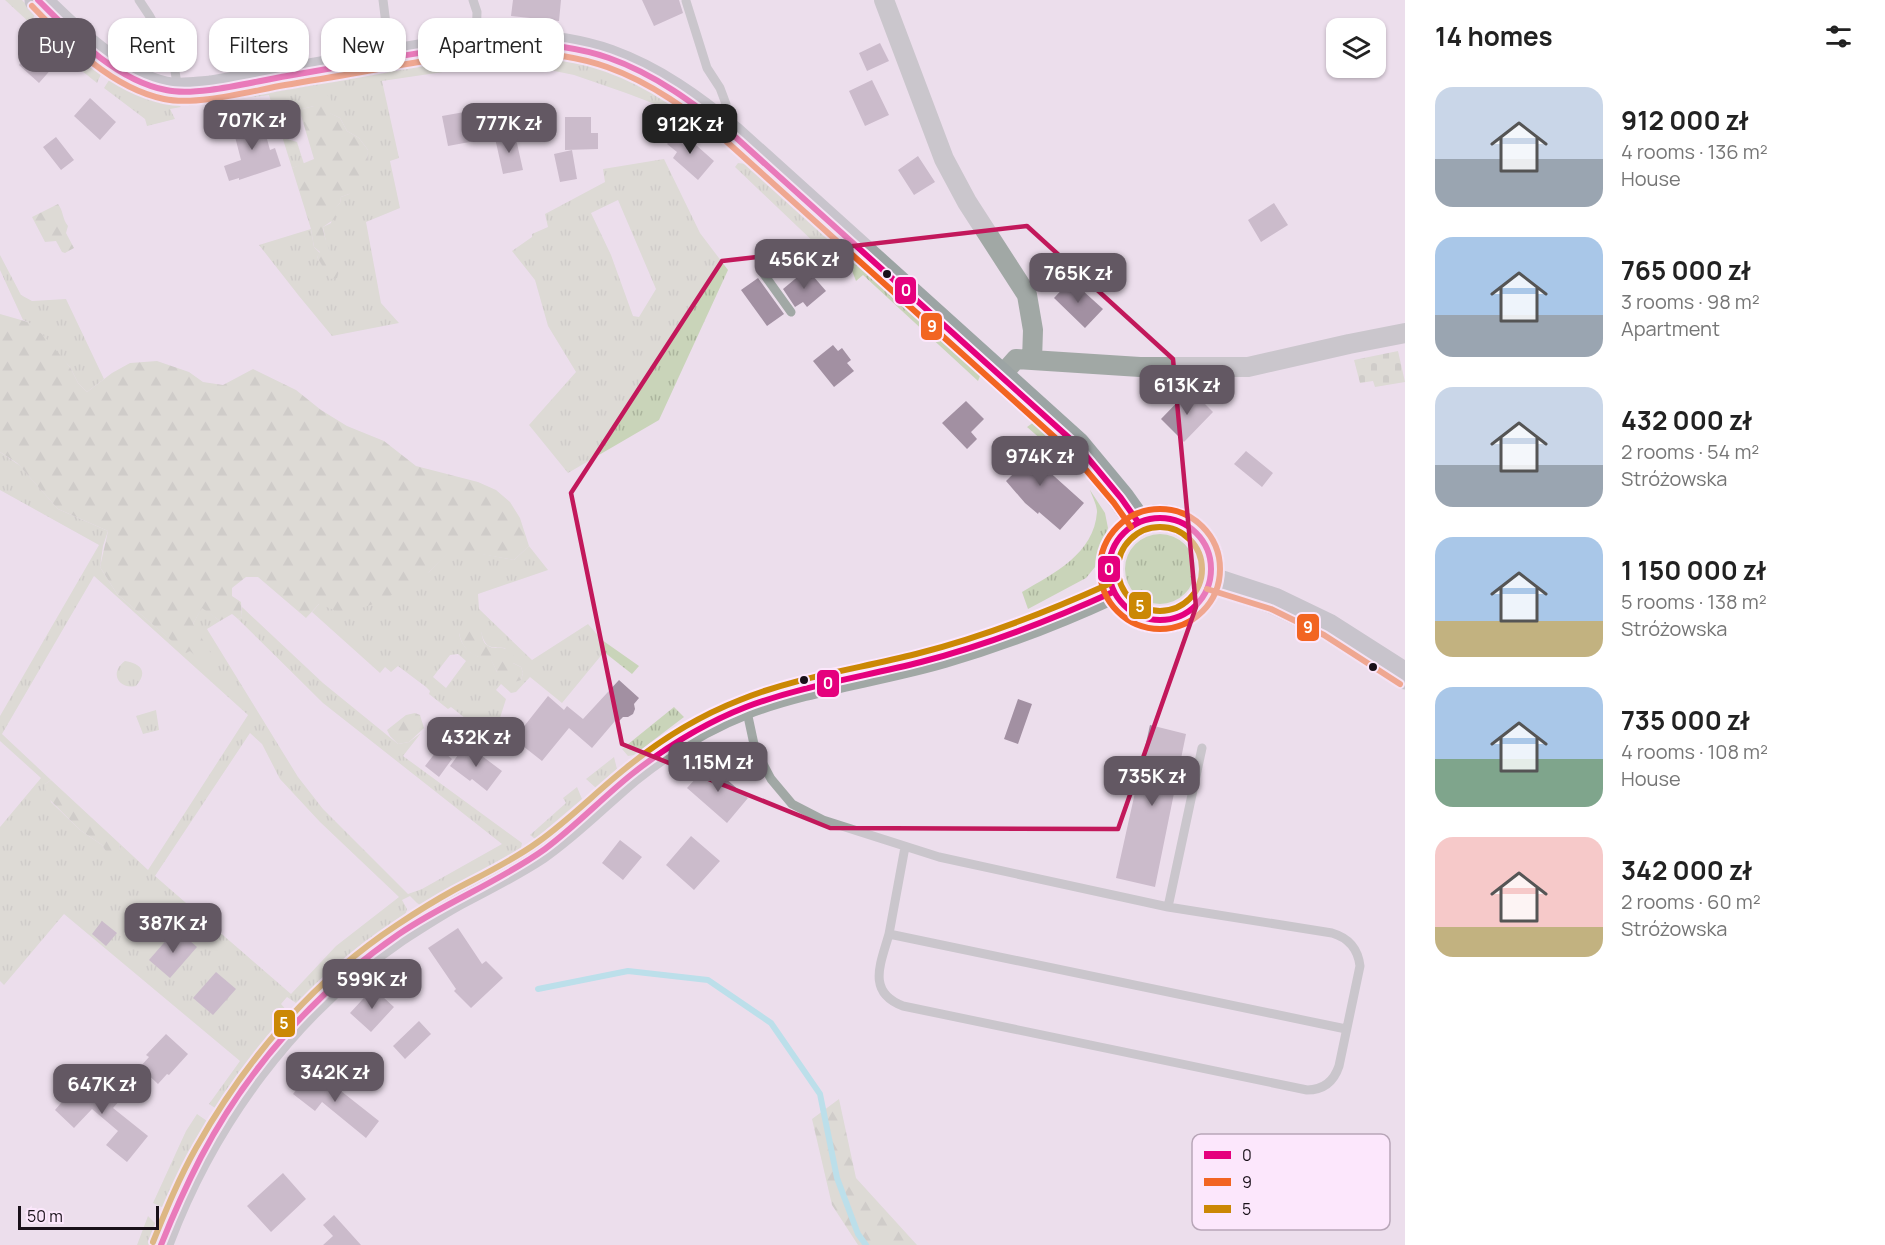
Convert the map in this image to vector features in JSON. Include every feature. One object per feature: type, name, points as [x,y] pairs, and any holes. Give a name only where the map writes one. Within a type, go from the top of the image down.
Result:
[{"type":"main road","points":[[38,0],[114,67],[135,80],[151,86],[178,91],[211,89],[321,70]]},
{"type":"main road","points":[[564,47],[609,58],[654,77],[716,120],[1077,445],[1138,522]]},
{"type":"main road","points":[[1156,517],[1175,520],[1192,529],[1204,543],[1211,561],[1210,580],[1201,599],[1186,613],[1166,620],[1145,618],[1126,608],[1113,592],[1108,572],[1111,552],[1121,534],[1138,522],[1156,517]]},
{"type":"main road","points":[[1210,580],[1274,601],[1328,627],[1405,676]]},
{"type":"street","points":[[884,0],[944,159],[967,202],[1027,294],[1033,330],[1032,360]]},
{"type":"street","points":[[1001,376],[1016,359],[1140,367],[1248,367],[1405,333]]},
{"type":"street","points":[[161,1245],[191,1176],[221,1122],[277,1045],[327,992],[400,934],[452,901],[517,867],[540,852],[652,759],[699,729],[746,707],[797,691],[943,657],[1031,627],[1113,592]]},
{"type":"lane","points":[[139,0],[173,59],[178,91]]},
{"type":"lane","points":[[383,0],[385,18]]},
{"type":"lane","points":[[473,0],[477,18]]},
{"type":"lane","points":[[686,2],[706,68],[720,87],[726,104],[716,120]]},
{"type":"lane","points":[[763,273],[791,312]]},
{"type":"lane","points":[[746,707],[755,749],[771,779],[792,804],[824,820],[939,857],[1168,907],[1341,936],[1356,952],[1360,966],[1336,1075],[1322,1088],[1307,1090],[891,1002],[882,990],[879,974],[905,847]]},
{"type":"lane","points":[[1168,907],[1202,748]]},
{"type":"lane","points":[[889,934],[1346,1029]]},
{"type":"highlighted area","points":[[1027,226],[1173,359],[1196,607],[1118,829],[830,828],[622,744],[571,493],[722,261]]},
{"type":"green space","points":[[5,0],[22,0],[35,14],[33,18],[24,18]]},
{"type":"green space","points":[[564,61],[623,75],[659,94],[715,137],[710,143],[668,109],[574,75],[559,72],[564,72]]},
{"type":"green space","points":[[418,64],[418,72],[443,72],[382,81],[399,158],[390,161],[400,208],[366,222],[381,303],[399,323],[332,336],[259,245],[311,229],[314,247],[320,253],[317,257],[328,274],[336,268],[327,247],[323,227],[331,223],[334,209],[340,203],[341,197],[349,194],[367,163],[368,150],[359,138],[347,131],[340,118],[314,106],[302,109],[301,120],[287,125],[287,139],[297,142],[304,164],[292,168],[269,95],[189,106],[186,100],[367,72],[406,72],[406,66]]},
{"type":"green space","points":[[96,67],[102,72],[97,83],[83,72],[96,72]]},
{"type":"green space","points":[[111,77],[176,102],[181,107],[170,109],[175,119],[147,126],[145,119],[104,88]]},
{"type":"green space","points":[[321,96],[328,96],[331,99],[330,113],[340,118],[347,131],[359,138],[368,150],[367,180],[349,194],[341,197],[340,203],[334,210],[336,218],[323,227],[329,250],[339,271],[337,278],[330,279],[317,257],[320,252],[314,247],[311,229],[292,168],[314,159],[300,112],[302,109],[314,106],[316,100]]},
{"type":"green space","points":[[664,159],[700,233],[728,270],[659,420],[568,473],[529,425],[576,372],[548,326],[535,280],[512,251],[532,237],[532,234],[548,227],[545,214],[605,182],[603,169]],"holes":[[[618,200],[656,289],[639,317],[633,316],[611,255],[591,213]]]},
{"type":"green space","points":[[738,163],[746,164],[829,239],[820,248],[735,167]]},
{"type":"green space","points":[[58,204],[68,226],[66,233],[74,248],[65,253],[56,241],[45,242],[32,217]]},
{"type":"green space","points":[[844,250],[978,371],[980,376],[978,381],[863,275],[856,281]]},
{"type":"green space","points":[[0,255],[21,295],[32,301],[66,299],[104,379],[87,392],[78,383],[70,367],[28,322],[23,320],[0,270]]},
{"type":"green space","points":[[0,314],[28,322],[45,337],[87,392],[130,363],[157,361],[189,372],[203,382],[223,385],[253,369],[296,390],[321,410],[347,426],[384,441],[416,466],[478,482],[496,490],[510,502],[520,518],[529,546],[514,560],[452,549],[429,572],[382,601],[344,614],[319,604],[306,618],[258,577],[246,577],[232,588],[232,596],[241,602],[242,617],[238,619],[232,614],[220,621],[202,608],[193,624],[212,655],[201,661],[190,651],[186,653],[117,594],[100,567],[108,531],[58,509],[17,463],[0,452]]},
{"type":"green space","points":[[1398,351],[1405,382],[1375,387],[1373,381],[1360,383],[1354,360]]},
{"type":"green space","points":[[1034,422],[1062,449],[1058,454],[1027,427]]},
{"type":"green space","points":[[0,452],[19,465],[58,509],[108,531],[100,567],[117,594],[170,639],[193,624],[202,607],[220,621],[207,629],[298,777],[323,809],[408,894],[422,889],[502,844],[323,703],[238,619],[242,617],[242,607],[323,683],[398,744],[409,742],[421,733],[403,756],[522,843],[521,848],[423,907],[410,896],[402,900],[407,909],[405,916],[346,958],[296,1003],[287,997],[281,1004],[288,1012],[215,1108],[209,1104],[240,1061],[64,914],[4,985],[0,981],[0,827],[41,778],[0,741],[0,716],[99,545],[0,490]],"holes":[[[94,576],[248,715],[148,870],[119,843],[120,850],[105,850],[102,845],[80,830],[51,802],[45,784],[51,780],[2,734]],[[250,733],[262,744],[280,779],[320,822],[399,897],[336,946],[291,994],[155,876]]]},
{"type":"green space","points":[[1090,490],[1105,513],[1108,528],[1095,567],[1086,578],[1028,609],[1022,592],[1070,561],[1089,540],[1097,512]]},
{"type":"green space","points":[[1167,534],[1180,540],[1189,549],[1193,555],[1195,569],[1193,583],[1185,594],[1174,602],[1153,604],[1135,594],[1127,583],[1125,562],[1135,544],[1146,536]]},
{"type":"green space","points":[[529,546],[548,570],[478,594],[479,609],[532,660],[588,624],[602,640],[639,666],[632,674],[604,652],[562,703],[530,677],[516,692],[511,693],[501,684],[496,690],[506,699],[493,740],[451,707],[448,709],[429,694],[430,691],[426,687],[398,666],[391,672],[385,667],[380,673],[312,612],[319,604],[429,572],[452,548],[514,560]],"holes":[[[481,632],[489,646],[505,648],[513,663],[521,667],[523,673],[521,680],[497,672],[491,659],[470,652],[463,644],[459,633]],[[458,654],[466,661],[446,688],[433,677],[450,655]]]},
{"type":"green space","points":[[471,620],[481,632],[485,644],[494,648],[504,648],[512,653],[516,659],[513,663],[521,667],[523,673],[521,680],[505,681],[491,660],[474,655],[466,649],[459,633]]},
{"type":"green space","points":[[125,661],[136,664],[141,669],[142,677],[136,686],[124,685],[118,679],[117,670]]},
{"type":"green space","points":[[674,707],[684,717],[634,755],[628,756],[622,749]]},
{"type":"green space","points":[[156,710],[159,730],[143,734],[136,716]]},
{"type":"green space","points":[[415,713],[420,715],[424,728],[409,742],[398,744],[387,730],[406,715]]},
{"type":"green space","points":[[614,757],[617,769],[596,788],[586,779]]},
{"type":"green space","points":[[51,780],[119,843],[120,850],[117,855],[105,850],[102,845],[80,830],[45,795],[45,784]]},
{"type":"green space","points":[[577,787],[582,799],[535,839],[530,835],[566,803],[563,798]]},
{"type":"green space","points":[[839,1099],[856,1178],[917,1245],[858,1245],[832,1205],[812,1119]]},
{"type":"green space","points":[[197,1114],[207,1121],[164,1208],[153,1203],[186,1131]]},
{"type":"green space","points":[[148,1216],[157,1225],[149,1245],[137,1245]]},
{"type":"building","points":[[513,0],[561,0],[559,18],[511,16]]},
{"type":"building","points":[[642,0],[679,0],[683,13],[654,26]]},
{"type":"building","points":[[880,43],[889,61],[867,71],[859,53]]},
{"type":"building","points":[[27,72],[49,72],[39,83]]},
{"type":"building","points":[[872,80],[889,115],[865,126],[849,91]]},
{"type":"building","points":[[90,98],[116,122],[100,140],[74,116]]},
{"type":"building","points":[[470,111],[475,141],[448,146],[442,116]]},
{"type":"building","points":[[261,117],[270,150],[275,148],[281,166],[239,180],[239,178],[229,181],[224,166],[241,160],[232,125]]},
{"type":"building","points":[[565,117],[591,117],[591,133],[598,133],[598,149],[565,150]]},
{"type":"building","points":[[679,130],[714,161],[698,180],[673,158],[677,152],[667,144]]},
{"type":"building","points":[[510,134],[511,140],[516,139],[523,170],[503,174],[495,138]]},
{"type":"building","points":[[56,137],[74,160],[61,170],[43,147]]},
{"type":"building","points":[[572,150],[577,179],[560,182],[554,154]]},
{"type":"building","points":[[918,156],[935,182],[914,195],[898,170]]},
{"type":"building","points":[[1274,203],[1288,225],[1261,242],[1248,220]]},
{"type":"building","points":[[807,269],[826,291],[807,307],[803,302],[795,307],[783,289]]},
{"type":"building","points":[[758,278],[784,314],[767,326],[741,290]]},
{"type":"building","points":[[1071,280],[1103,309],[1085,328],[1054,298]]},
{"type":"building","points":[[833,345],[838,351],[842,348],[851,360],[847,363],[854,371],[834,387],[813,361]]},
{"type":"building","points":[[1190,389],[1213,412],[1184,442],[1161,419]]},
{"type":"building","points":[[966,401],[984,419],[971,432],[977,439],[967,449],[942,423]]},
{"type":"building","points":[[1011,440],[1046,466],[1045,468],[1084,503],[1060,530],[1025,503],[1006,481],[1018,469],[1000,454]]},
{"type":"building","points":[[1246,451],[1273,473],[1262,487],[1234,464]]},
{"type":"building","points":[[619,680],[639,698],[634,704],[635,709],[628,717],[623,717],[618,722],[615,721],[592,748],[569,728],[542,761],[514,739],[548,696],[564,710],[567,706],[583,719]]},
{"type":"building","points":[[1018,699],[1032,704],[1018,744],[1004,739]]},
{"type":"building","points":[[1150,725],[1186,734],[1155,887],[1116,878]]},
{"type":"building","points":[[466,744],[502,771],[487,791],[450,766]]},
{"type":"building","points":[[439,748],[452,759],[439,777],[425,766]]},
{"type":"building","points":[[709,764],[748,798],[727,823],[687,788]]},
{"type":"building","points":[[691,836],[720,861],[694,890],[666,865]]},
{"type":"building","points":[[620,840],[642,857],[623,880],[602,863]]},
{"type":"building","points":[[102,921],[117,933],[106,946],[92,934]]},
{"type":"building","points":[[458,928],[482,964],[486,961],[503,978],[471,1008],[454,991],[456,989],[428,948]]},
{"type":"building","points":[[176,929],[197,947],[170,978],[149,960]]},
{"type":"building","points":[[216,972],[236,989],[213,1015],[193,998]]},
{"type":"building","points":[[373,988],[394,1007],[371,1032],[350,1013]]},
{"type":"building","points":[[419,1021],[431,1034],[405,1059],[393,1046]]},
{"type":"building","points":[[166,1034],[188,1054],[158,1084],[140,1067],[149,1057],[146,1055]]},
{"type":"building","points":[[313,1069],[379,1121],[366,1138],[322,1102],[315,1111],[293,1094]]},
{"type":"building","points":[[93,1074],[121,1099],[113,1108],[148,1136],[127,1162],[106,1145],[118,1131],[92,1109],[74,1128],[55,1110],[83,1077],[87,1081]]},
{"type":"building","points":[[283,1173],[306,1199],[271,1232],[247,1206]]},
{"type":"building","points":[[334,1215],[361,1245],[323,1245],[333,1236],[323,1225]]},
{"type":"waterway","points":[[538,989],[628,971],[708,980],[771,1023],[820,1094],[837,1178],[858,1234],[866,1245]]},
{"type":"transit line","name":"0","points":[[38,0],[80,41],[112,66],[147,85],[179,92],[226,88],[417,53],[500,44],[555,46],[582,51],[609,58],[642,72],[689,101],[732,134],[1077,445],[1138,522]]},
{"type":"transit line","name":"9","points":[[32,6],[60,35],[108,74],[145,93],[177,101],[224,97],[415,63],[498,53],[553,55],[580,59],[640,81],[699,119],[726,141],[1070,451],[1131,527]]},
{"type":"transit line","name":"9","points":[[1160,509],[1183,514],[1202,527],[1215,546],[1220,569],[1215,592],[1202,611],[1183,624],[1160,629],[1137,624],[1118,611],[1105,592],[1100,569],[1105,546],[1118,527],[1137,514],[1160,509]]},
{"type":"transit line","name":"0","points":[[1160,518],[1179,522],[1196,533],[1207,550],[1211,569],[1207,588],[1196,605],[1179,616],[1160,620],[1141,616],[1124,605],[1113,588],[1109,569],[1113,550],[1124,533],[1141,522],[1160,518]]},
{"type":"transit line","name":"5","points":[[1160,527],[1176,530],[1190,539],[1199,553],[1202,569],[1199,585],[1190,599],[1176,608],[1160,611],[1144,608],[1130,599],[1121,585],[1118,569],[1121,553],[1130,539],[1144,530],[1160,527]]},
{"type":"transit line","name":"5","points":[[153,1242],[184,1171],[215,1116],[259,1054],[309,997],[366,947],[397,925],[439,898],[507,862],[538,842],[652,748],[710,713],[761,692],[966,640],[1038,614],[1109,584]]},
{"type":"transit line","name":"9","points":[[1207,589],[1271,609],[1324,635],[1400,684]]},
{"type":"transit line","name":"0","points":[[161,1245],[190,1179],[219,1124],[262,1063],[312,1006],[340,980],[399,934],[545,849],[658,754],[686,736],[746,707],[789,693],[970,648],[1042,622],[1113,592]]}]
